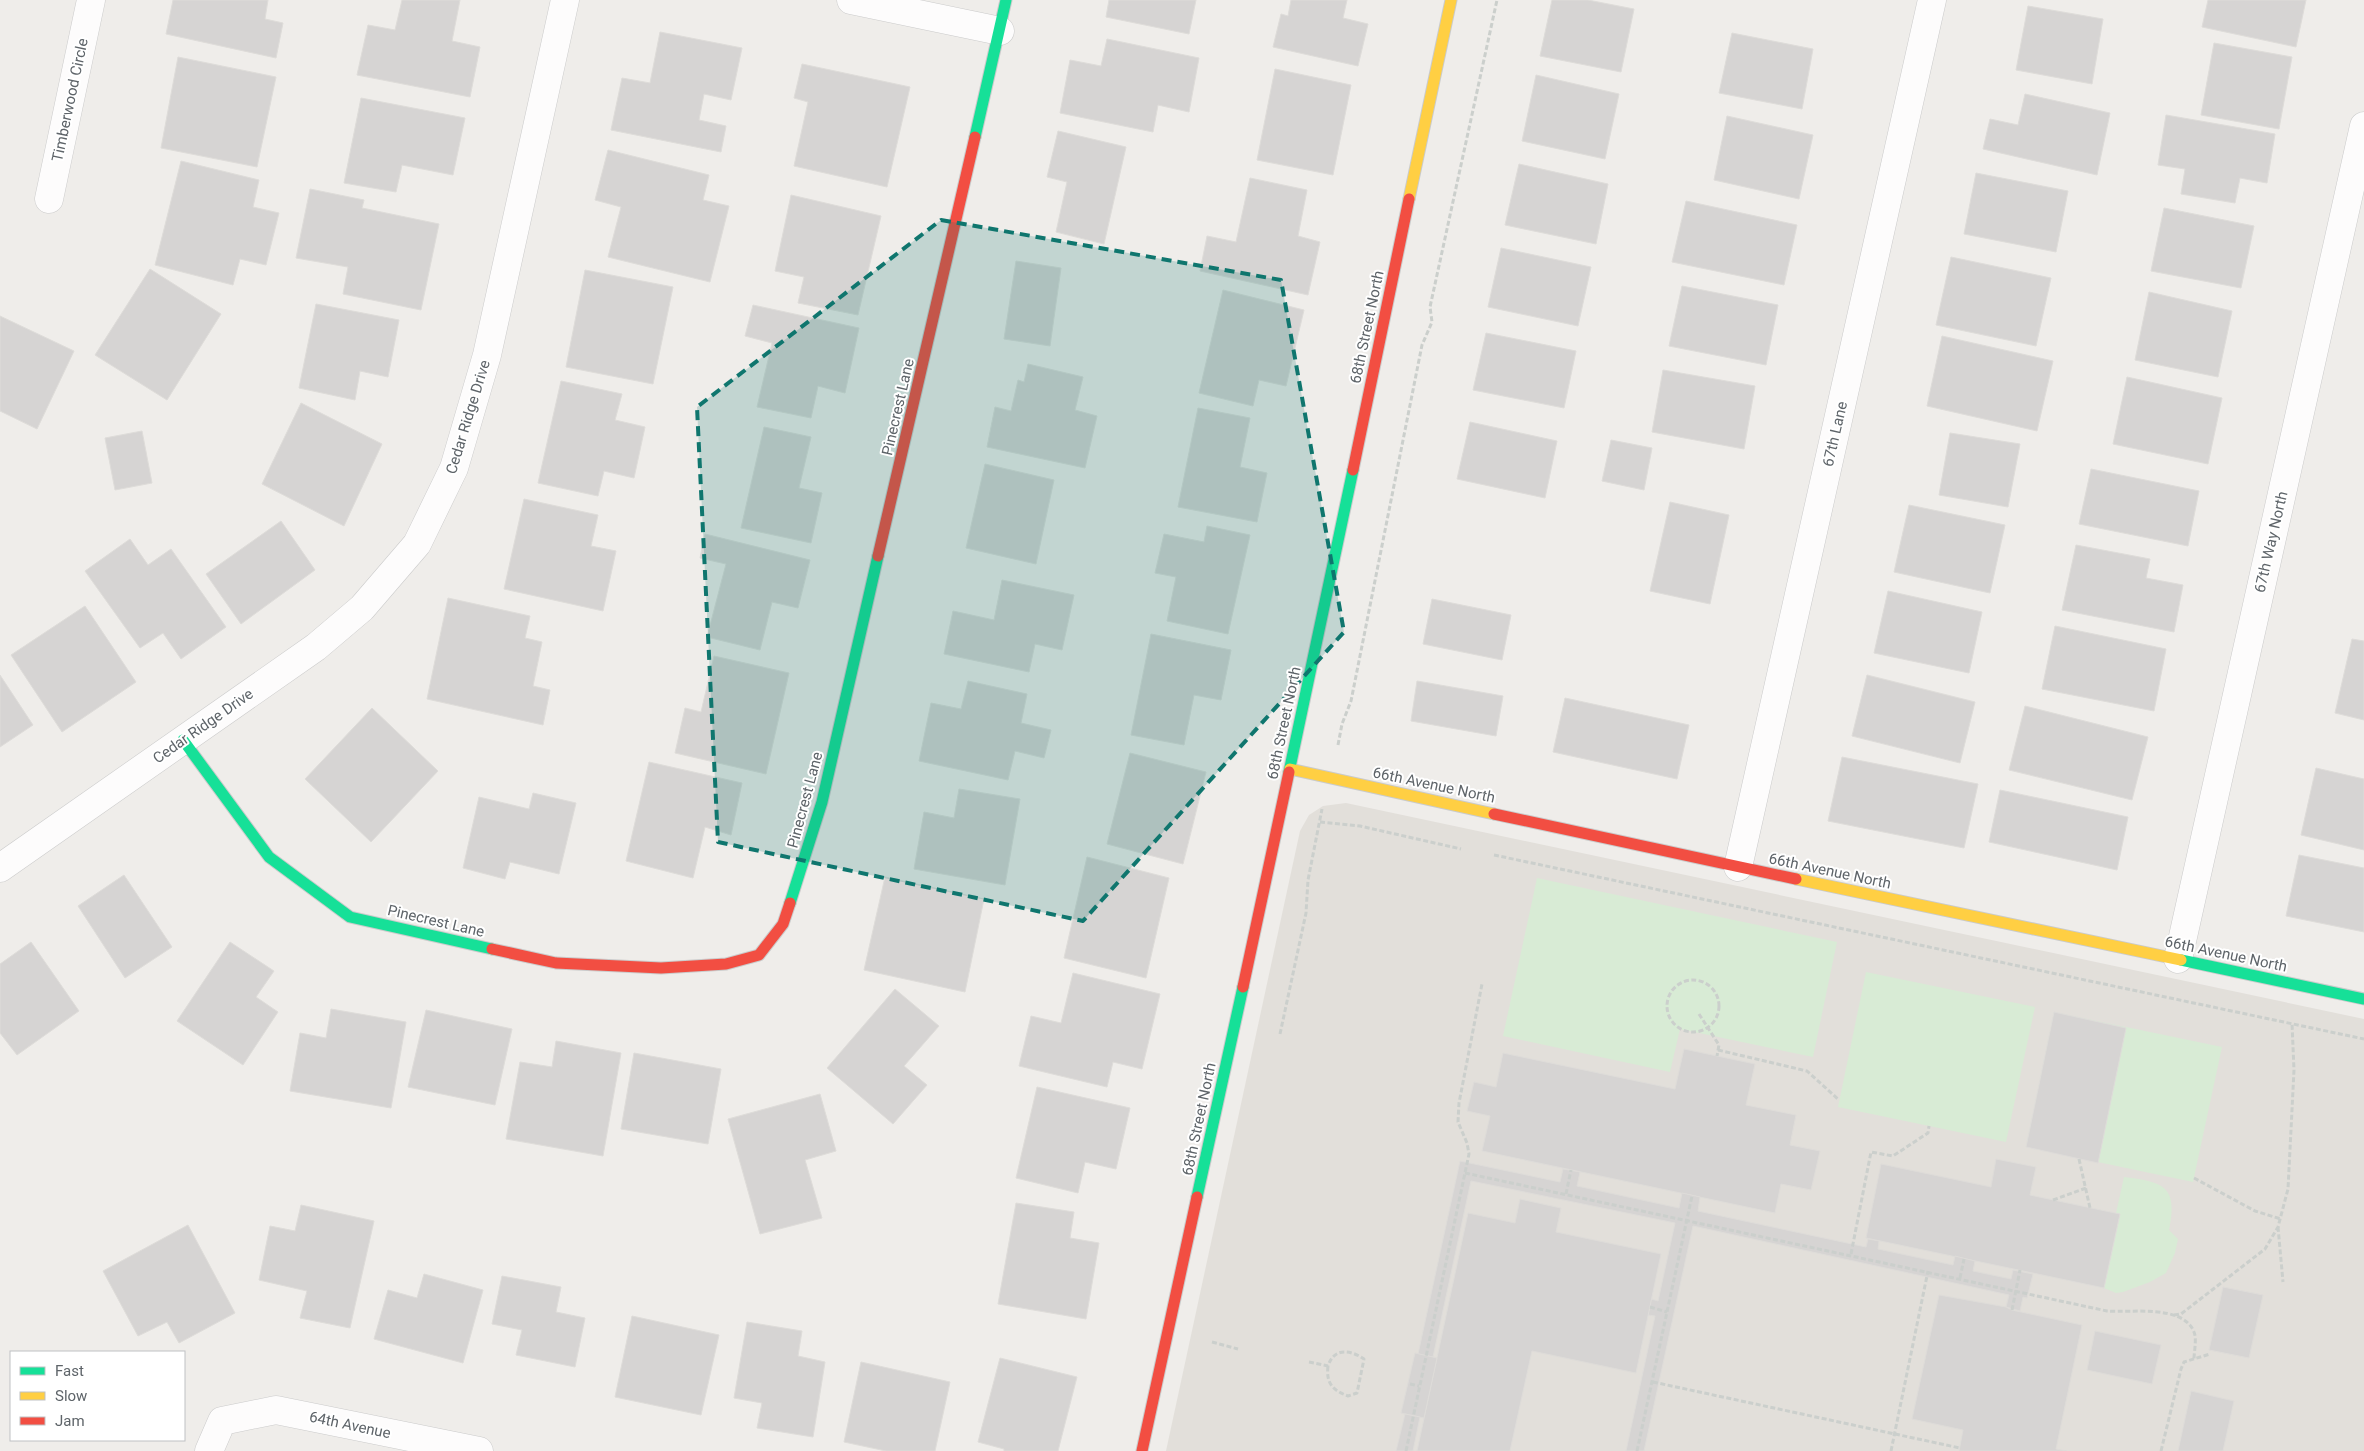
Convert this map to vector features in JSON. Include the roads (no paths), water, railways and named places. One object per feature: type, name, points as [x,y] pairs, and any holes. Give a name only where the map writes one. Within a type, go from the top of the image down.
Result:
[{"type":"street","name":"Timberwood Circle","points":[[49,199],[90,0]]},
{"type":"street","name":"Cedar Ridge Drive","points":[[0,868],[316,647],[362,608],[417,544],[454,468],[487,355],[565,0]]},
{"type":"street","points":[[851,0],[1000,31]]},
{"type":"street","name":"Pinecrest Lane","points":[[183,740],[269,857],[350,917],[556,963],[662,968],[726,964],[759,955],[783,924],[822,802],[1006,0]]},
{"type":"street","name":"68th Street North","points":[[1142,1451],[1290,769],[1451,0]]},
{"type":"street","name":"67th Lane","points":[[1738,867],[1932,0]]},
{"type":"street","name":"67th Way North","points":[[2178,959],[2364,126]]},
{"type":"street","name":"66th Avenue North","points":[[1290,769],[1738,867],[2364,999]]},
{"type":"street","name":"64th Avenue","points":[[209,1451],[222,1421],[276,1410],[479,1451]]}]
